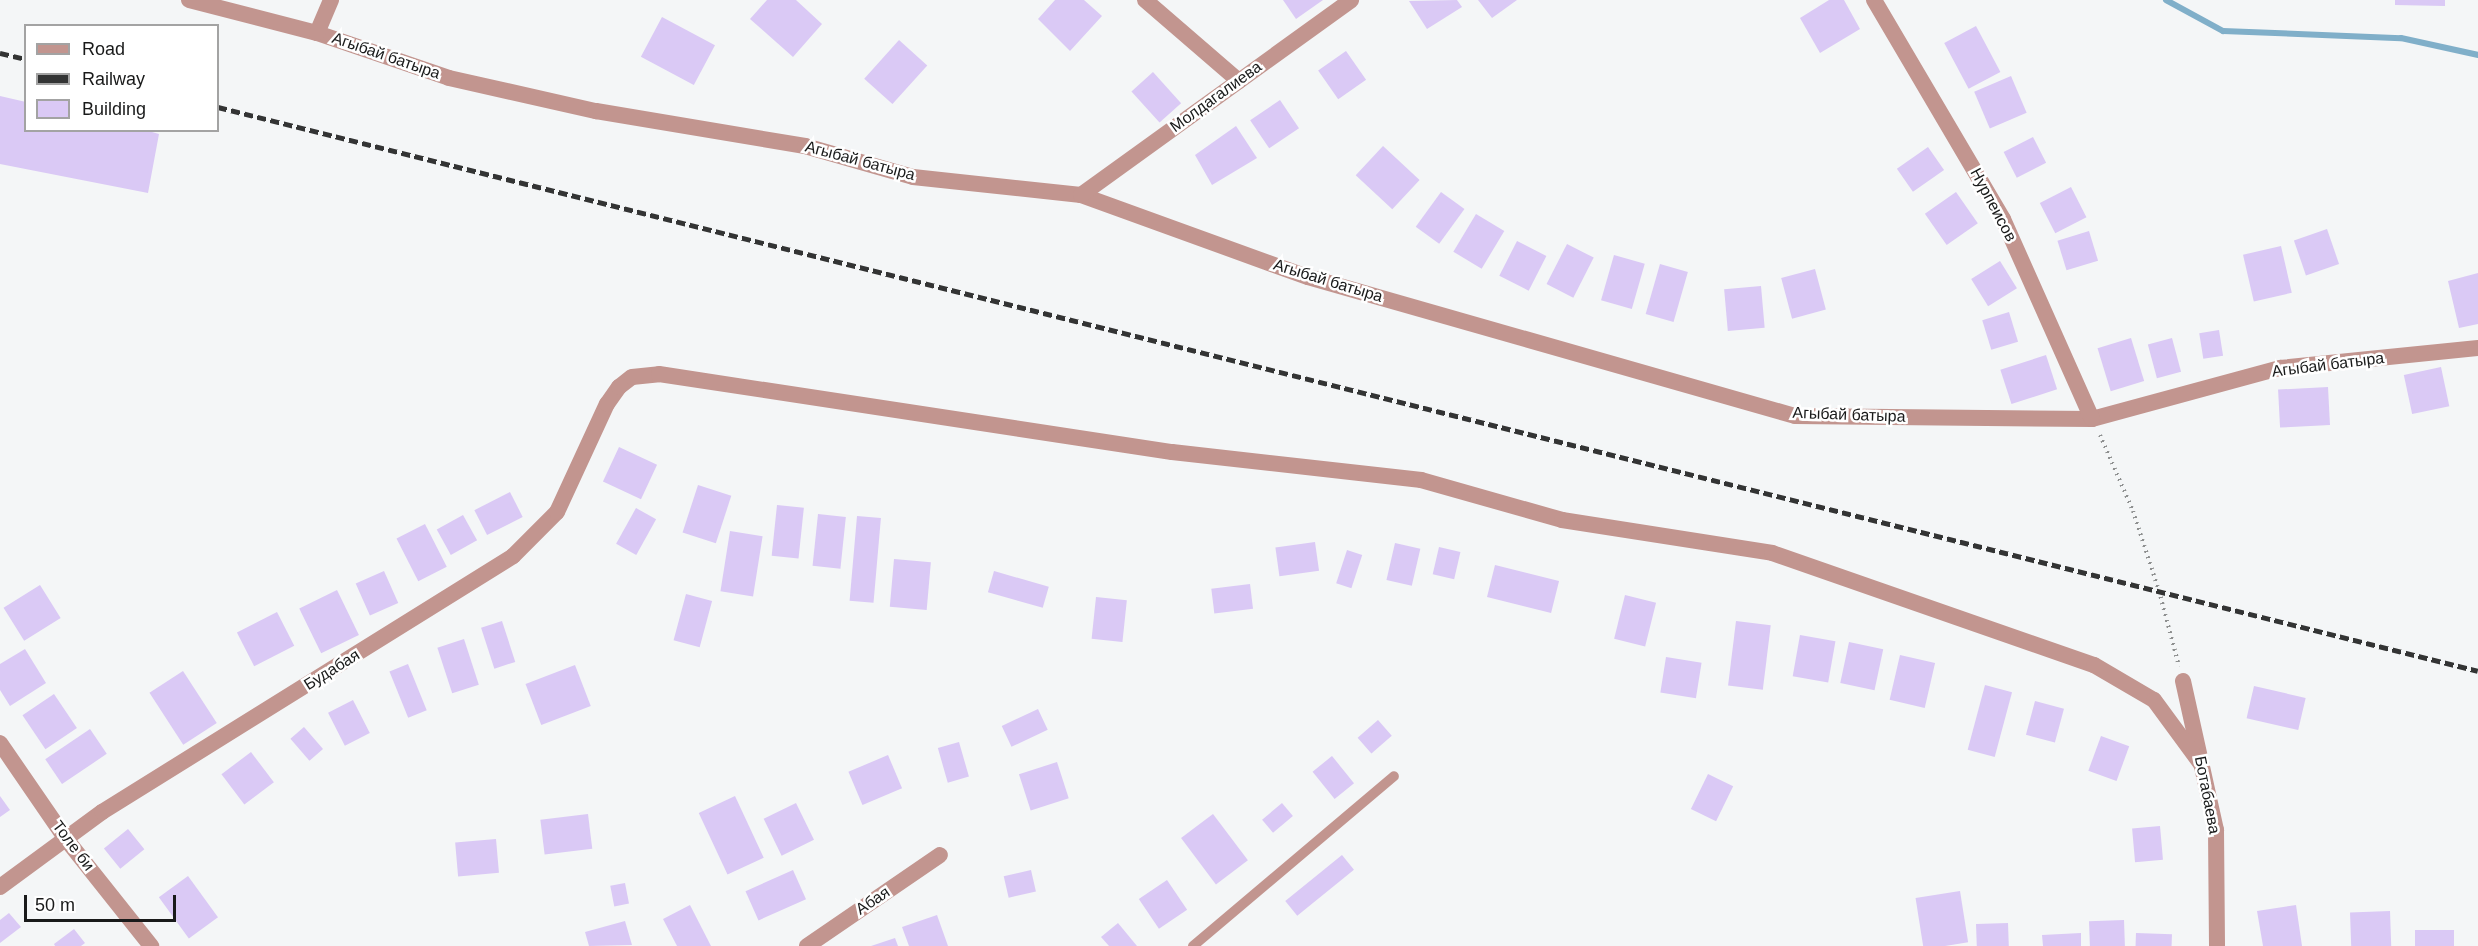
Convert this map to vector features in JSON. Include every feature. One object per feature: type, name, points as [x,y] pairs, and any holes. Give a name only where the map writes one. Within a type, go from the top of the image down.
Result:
[{"type":"street","name":"Агыбай батыра","points":[[189,0],[316,33],[449,78],[596,111],[805,146],[913,177],[1081,195],[1308,277],[1795,416],[2092,419],[2280,368],[2478,348]]},
{"type":"street","points":[[316,33],[331,0]]},
{"type":"street","points":[[1145,0],[1239,81]]},
{"type":"street","name":"Молдагалиева","points":[[1081,195],[1351,0]]},
{"type":"street","name":"Нурпеисов","points":[[1874,0],[2003,219],[2092,419]]},
{"type":"street","name":"Будабая","points":[[0,887],[102,812],[513,556],[557,512],[607,404],[619,387],[632,377],[659,374],[1172,452],[1421,480],[1562,520],[1772,553],[2094,665],[2154,700],[2201,764]]},
{"type":"street","name":"Ботабаева","points":[[2183,681],[2216,830],[2217,946]]},
{"type":"street","name":"Толе би","points":[[0,743],[66,838],[151,946]]},
{"type":"street","name":"Абая","points":[[807,946],[940,855]]},
{"type":"lane","points":[[1193,946],[1394,776]]},
{"type":"path","points":[[2092,419],[2133,511],[2159,591],[2183,681]]},
{"type":"building","points":[[767,0],[796,0],[822,24],[793,57],[750,19]]},
{"type":"building","points":[[1055,0],[1084,0],[1102,16],[1070,51],[1038,19]]},
{"type":"building","points":[[1283,0],[1323,0],[1296,19]]},
{"type":"building","points":[[1457,0],[1462,7],[1427,29],[1409,1]]},
{"type":"building","points":[[1478,0],[1517,0],[1492,18]]},
{"type":"building","points":[[1829,0],[1844,0],[1860,29],[1820,53],[1800,18]]},
{"type":"building","points":[[2395,0],[2445,0],[2445,6],[2395,5]]},
{"type":"building","points":[[662,17],[715,45],[694,85],[641,57]]},
{"type":"building","points":[[1976,26],[2000,72],[1969,89],[1944,43]]},
{"type":"building","points":[[899,40],[927,65],[892,104],[864,79]]},
{"type":"building","points":[[1346,51],[1366,80],[1338,99],[1318,71]]},
{"type":"building","points":[[1153,72],[1181,103],[1160,123],[1131,91]]},
{"type":"building","points":[[2011,76],[2027,113],[1990,128],[1974,92]]},
{"type":"building","points":[[0,96],[24,102],[24,132],[152,132],[159,134],[148,193],[0,164]]},
{"type":"building","points":[[1280,100],[1299,128],[1269,148],[1250,120]]},
{"type":"building","points":[[1236,126],[1257,158],[1212,185],[1195,155]]},
{"type":"building","points":[[2033,137],[2046,163],[2017,178],[2004,152]]},
{"type":"building","points":[[1383,146],[1420,180],[1392,209],[1356,175]]},
{"type":"building","points":[[1928,147],[1944,170],[1913,192],[1897,169]]},
{"type":"building","points":[[2071,187],[2086,217],[2055,233],[2040,203]]},
{"type":"building","points":[[1441,192],[1464,209],[1439,244],[1416,227]]},
{"type":"building","points":[[1956,192],[1978,223],[1947,245],[1925,214]]},
{"type":"building","points":[[1476,214],[1504,231],[1482,269],[1453,252]]},
{"type":"building","points":[[2327,229],[2339,264],[2306,275],[2294,240]]},
{"type":"building","points":[[2089,231],[2098,261],[2067,270],[2057,241]]},
{"type":"building","points":[[1517,241],[1546,256],[1529,291],[1499,276]]},
{"type":"building","points":[[1567,244],[1594,258],[1573,298],[1547,284]]},
{"type":"building","points":[[2281,246],[2292,293],[2254,302],[2243,255]]},
{"type":"building","points":[[1614,255],[1645,264],[1632,309],[1601,300]]},
{"type":"building","points":[[2000,261],[2017,288],[1988,306],[1971,279]]},
{"type":"building","points":[[1660,264],[1688,272],[1674,322],[1646,314]]},
{"type":"building","points":[[1815,269],[1826,310],[1792,319],[1781,278]]},
{"type":"building","points":[[2478,273],[2478,324],[2459,328],[2448,281]]},
{"type":"building","points":[[1761,286],[1765,328],[1728,331],[1724,289]]},
{"type":"building","points":[[2009,312],[2018,342],[1991,350],[1982,320]]},
{"type":"building","points":[[2219,330],[2223,356],[2203,359],[2199,333]]},
{"type":"building","points":[[2131,338],[2144,381],[2111,391],[2098,348]]},
{"type":"building","points":[[2172,338],[2181,372],[2157,378],[2148,344]]},
{"type":"building","points":[[2046,355],[2057,389],[2011,404],[2000,370]]},
{"type":"building","points":[[2441,367],[2449,406],[2412,414],[2404,375]]},
{"type":"building","points":[[2328,387],[2330,425],[2280,428],[2278,390]]},
{"type":"building","points":[[619,447],[657,465],[641,499],[603,481]]},
{"type":"building","points":[[698,485],[731,496],[716,543],[683,533]]},
{"type":"building","points":[[510,492],[523,517],[487,535],[474,510]]},
{"type":"building","points":[[777,505],[804,508],[799,559],[772,556]]},
{"type":"building","points":[[636,508],[656,519],[636,555],[616,544]]},
{"type":"building","points":[[818,514],[846,517],[840,569],[813,566]]},
{"type":"building","points":[[463,515],[477,540],[451,555],[437,530]]},
{"type":"building","points":[[857,516],[881,518],[874,603],[850,601]]},
{"type":"building","points":[[425,524],[447,567],[418,581],[396,539]]},
{"type":"building","points":[[730,531],[763,536],[753,596],[720,591]]},
{"type":"building","points":[[1315,542],[1319,571],[1279,576],[1275,548]]},
{"type":"building","points":[[1395,543],[1420,549],[1412,586],[1386,580]]},
{"type":"building","points":[[1439,547],[1460,552],[1454,579],[1433,574]]},
{"type":"building","points":[[1347,550],[1362,555],[1351,588],[1336,583]]},
{"type":"building","points":[[894,559],[931,562],[927,610],[890,607]]},
{"type":"building","points":[[1495,565],[1559,581],[1551,613],[1487,597]]},
{"type":"building","points":[[384,571],[398,603],[370,616],[356,584]]},
{"type":"building","points":[[994,571],[1049,587],[1043,608],[988,592]]},
{"type":"building","points":[[1250,584],[1253,609],[1214,614],[1211,589]]},
{"type":"building","points":[[40,585],[61,618],[24,641],[4,608]]},
{"type":"building","points":[[337,590],[359,635],[321,653],[299,608]]},
{"type":"building","points":[[686,594],[712,601],[700,647],[674,640]]},
{"type":"building","points":[[1625,595],[1656,603],[1645,646],[1614,639]]},
{"type":"building","points":[[1096,597],[1127,600],[1122,642],[1092,639]]},
{"type":"building","points":[[277,612],[294,646],[254,666],[237,632]]},
{"type":"building","points":[[502,621],[515,662],[494,669],[481,628]]},
{"type":"building","points":[[1736,621],[1771,625],[1763,690],[1728,686]]},
{"type":"building","points":[[1800,635],[1835,641],[1828,683],[1793,676]]},
{"type":"building","points":[[464,639],[479,685],[452,693],[437,648]]},
{"type":"building","points":[[1849,642],[1883,649],[1875,690],[1840,683]]},
{"type":"building","points":[[25,649],[46,683],[10,706],[0,690],[0,664]]},
{"type":"building","points":[[1900,655],[1935,663],[1925,708],[1890,700]]},
{"type":"building","points":[[1666,657],[1702,663],[1696,698],[1660,693]]},
{"type":"building","points":[[408,664],[427,710],[408,718],[389,671]]},
{"type":"building","points":[[575,665],[591,706],[541,725],[526,684]]},
{"type":"building","points":[[183,671],[217,723],[183,745],[149,693]]},
{"type":"building","points":[[1985,685],[2012,692],[1995,757],[1968,750]]},
{"type":"building","points":[[2254,686],[2306,698],[2298,730],[2247,718]]},
{"type":"building","points":[[54,694],[77,728],[45,749],[22,715]]},
{"type":"building","points":[[353,700],[370,733],[345,746],[328,713]]},
{"type":"building","points":[[2035,701],[2064,709],[2055,743],[2026,735]]},
{"type":"building","points":[[1038,709],[1048,730],[1011,747],[1002,726]]},
{"type":"building","points":[[1378,720],[1392,736],[1371,754],[1358,738]]},
{"type":"building","points":[[304,727],[323,749],[309,761],[290,739]]},
{"type":"building","points":[[90,729],[107,754],[62,784],[45,759]]},
{"type":"building","points":[[2101,736],[2129,746],[2117,781],[2088,771]]},
{"type":"building","points":[[959,742],[969,777],[948,783],[938,748]]},
{"type":"building","points":[[251,752],[274,782],[244,805],[221,774]]},
{"type":"building","points":[[888,755],[902,788],[862,805],[848,772]]},
{"type":"building","points":[[1332,756],[1354,783],[1335,799],[1313,772]]},
{"type":"building","points":[[1057,762],[1069,798],[1031,811],[1019,774]]},
{"type":"building","points":[[1708,774],[1733,786],[1716,821],[1691,809]]},
{"type":"building","points":[[0,796],[10,810],[0,817]]},
{"type":"building","points":[[735,796],[764,858],[727,875],[699,813]]},
{"type":"building","points":[[796,803],[814,840],[782,856],[764,819]]},
{"type":"building","points":[[1282,803],[1293,816],[1273,833],[1262,820]]},
{"type":"building","points":[[588,814],[592,849],[545,855],[540,820]]},
{"type":"building","points":[[1213,814],[1248,860],[1216,884],[1181,838]]},
{"type":"building","points":[[2160,826],[2163,860],[2135,862],[2132,828]]},
{"type":"building","points":[[128,829],[144,849],[120,869],[104,849]]},
{"type":"building","points":[[496,839],[499,873],[458,876],[455,843]]},
{"type":"building","points":[[1342,855],[1354,870],[1297,916],[1285,901]]},
{"type":"building","points":[[793,870],[806,899],[759,920],[745,891]]},
{"type":"building","points":[[1031,870],[1036,891],[1009,898],[1004,876]]},
{"type":"building","points":[[188,876],[218,917],[189,938],[159,897]]},
{"type":"building","points":[[1167,880],[1187,910],[1159,929],[1139,899]]},
{"type":"building","points":[[625,883],[629,904],[614,906],[610,886]]},
{"type":"building","points":[[1960,891],[1968,942],[1923,946],[1916,898]]},
{"type":"building","points":[[690,905],[711,946],[677,946],[663,919]]},
{"type":"building","points":[[2296,905],[2302,946],[2263,946],[2257,911]]},
{"type":"building","points":[[2390,911],[2391,946],[2351,946],[2350,912]]},
{"type":"building","points":[[9,913],[21,927],[0,943],[0,920]]},
{"type":"building","points":[[937,915],[948,946],[909,946],[902,927]]},
{"type":"building","points":[[2124,920],[2125,946],[2090,946],[2089,921]]},
{"type":"building","points":[[625,921],[632,945],[589,946],[585,932]]},
{"type":"building","points":[[1118,923],[1137,946],[1109,946],[1101,937]]},
{"type":"building","points":[[2008,923],[2009,946],[1977,946],[1976,924]]},
{"type":"building","points":[[74,929],[85,943],[81,946],[55,946],[54,944]]},
{"type":"building","points":[[2415,930],[2454,930],[2454,946],[2415,946]]},
{"type":"building","points":[[2081,933],[2081,946],[2043,946],[2042,935]]},
{"type":"building","points":[[2136,933],[2172,934],[2172,946],[2136,946]]},
{"type":"building","points":[[895,938],[898,946],[871,946]]},
{"type":"waterway","points":[[2166,0],[2223,31],[2401,38],[2478,55]]},
{"type":"railway","points":[[0,53],[24,59]]},
{"type":"railway","points":[[219,107],[2478,671]]}]
